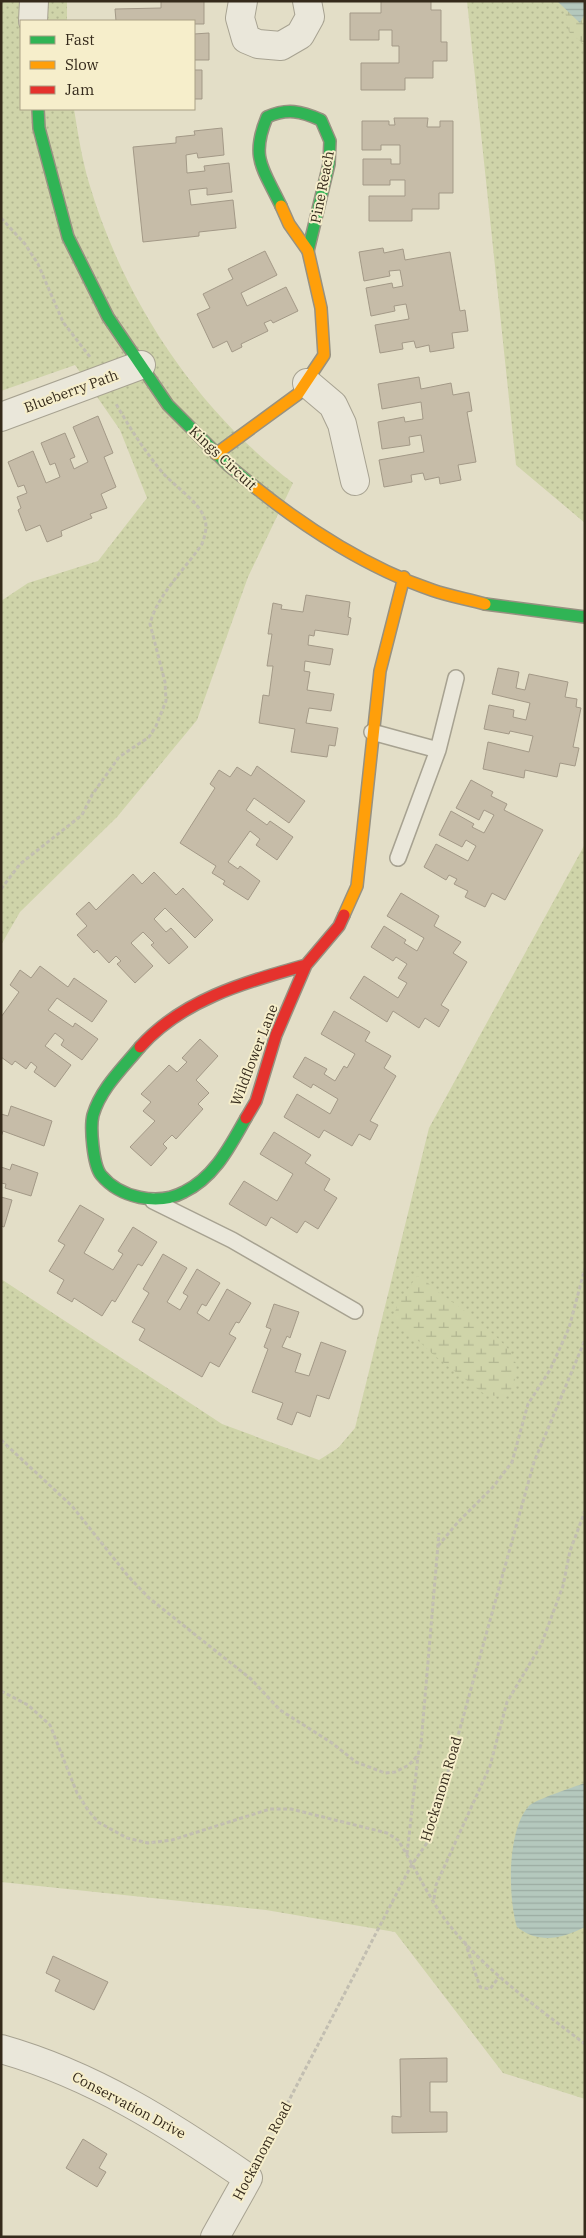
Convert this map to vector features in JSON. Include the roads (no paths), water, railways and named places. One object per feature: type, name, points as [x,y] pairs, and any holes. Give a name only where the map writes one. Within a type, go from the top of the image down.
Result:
[{"type":"street","points":[[33,20],[34,1]]},
{"type":"street","points":[[243,1],[240,18],[246,39],[258,44],[280,46],[300,35],[310,17],[307,1]]},
{"type":"street","name":"Kings Circuit","points":[[38,110],[39,128],[68,237],[108,317],[168,405],[216,454],[286,512],[354,555],[432,590],[494,606],[585,617]]},
{"type":"street","name":"Pine Reach","points":[[216,454],[298,394],[307,384],[324,355],[321,308],[308,251],[289,224],[258,156],[259,136],[267,117],[280,111],[300,111],[321,120],[330,142],[327,174],[308,251]]},
{"type":"street","name":"Blueberry Path","points":[[1,417],[141,365]]},
{"type":"street","points":[[307,384],[333,405],[342,424],[354,481]]},
{"type":"street","name":"Wildflower Lane","points":[[149,1200],[183,1193],[208,1176],[228,1150],[256,1101],[276,1035],[306,965],[340,926],[357,886],[380,671],[404,577]]},
{"type":"street","points":[[149,1200],[120,1190],[100,1174],[92,1148],[93,1116],[109,1082],[147,1040],[186,1010],[233,986],[306,965]]},
{"type":"street","name":"Conservation Drive","points":[[1,2049],[58,2067],[124,2099],[178,2129],[248,2178]]},
{"type":"street","name":"Hockanom Road","points":[[215,2237],[248,2178]]},
{"type":"lane","points":[[398,858],[438,750],[456,678]]},
{"type":"lane","points":[[372,732],[438,750]]},
{"type":"lane","points":[[149,1200],[232,1240],[355,1311]]}]
